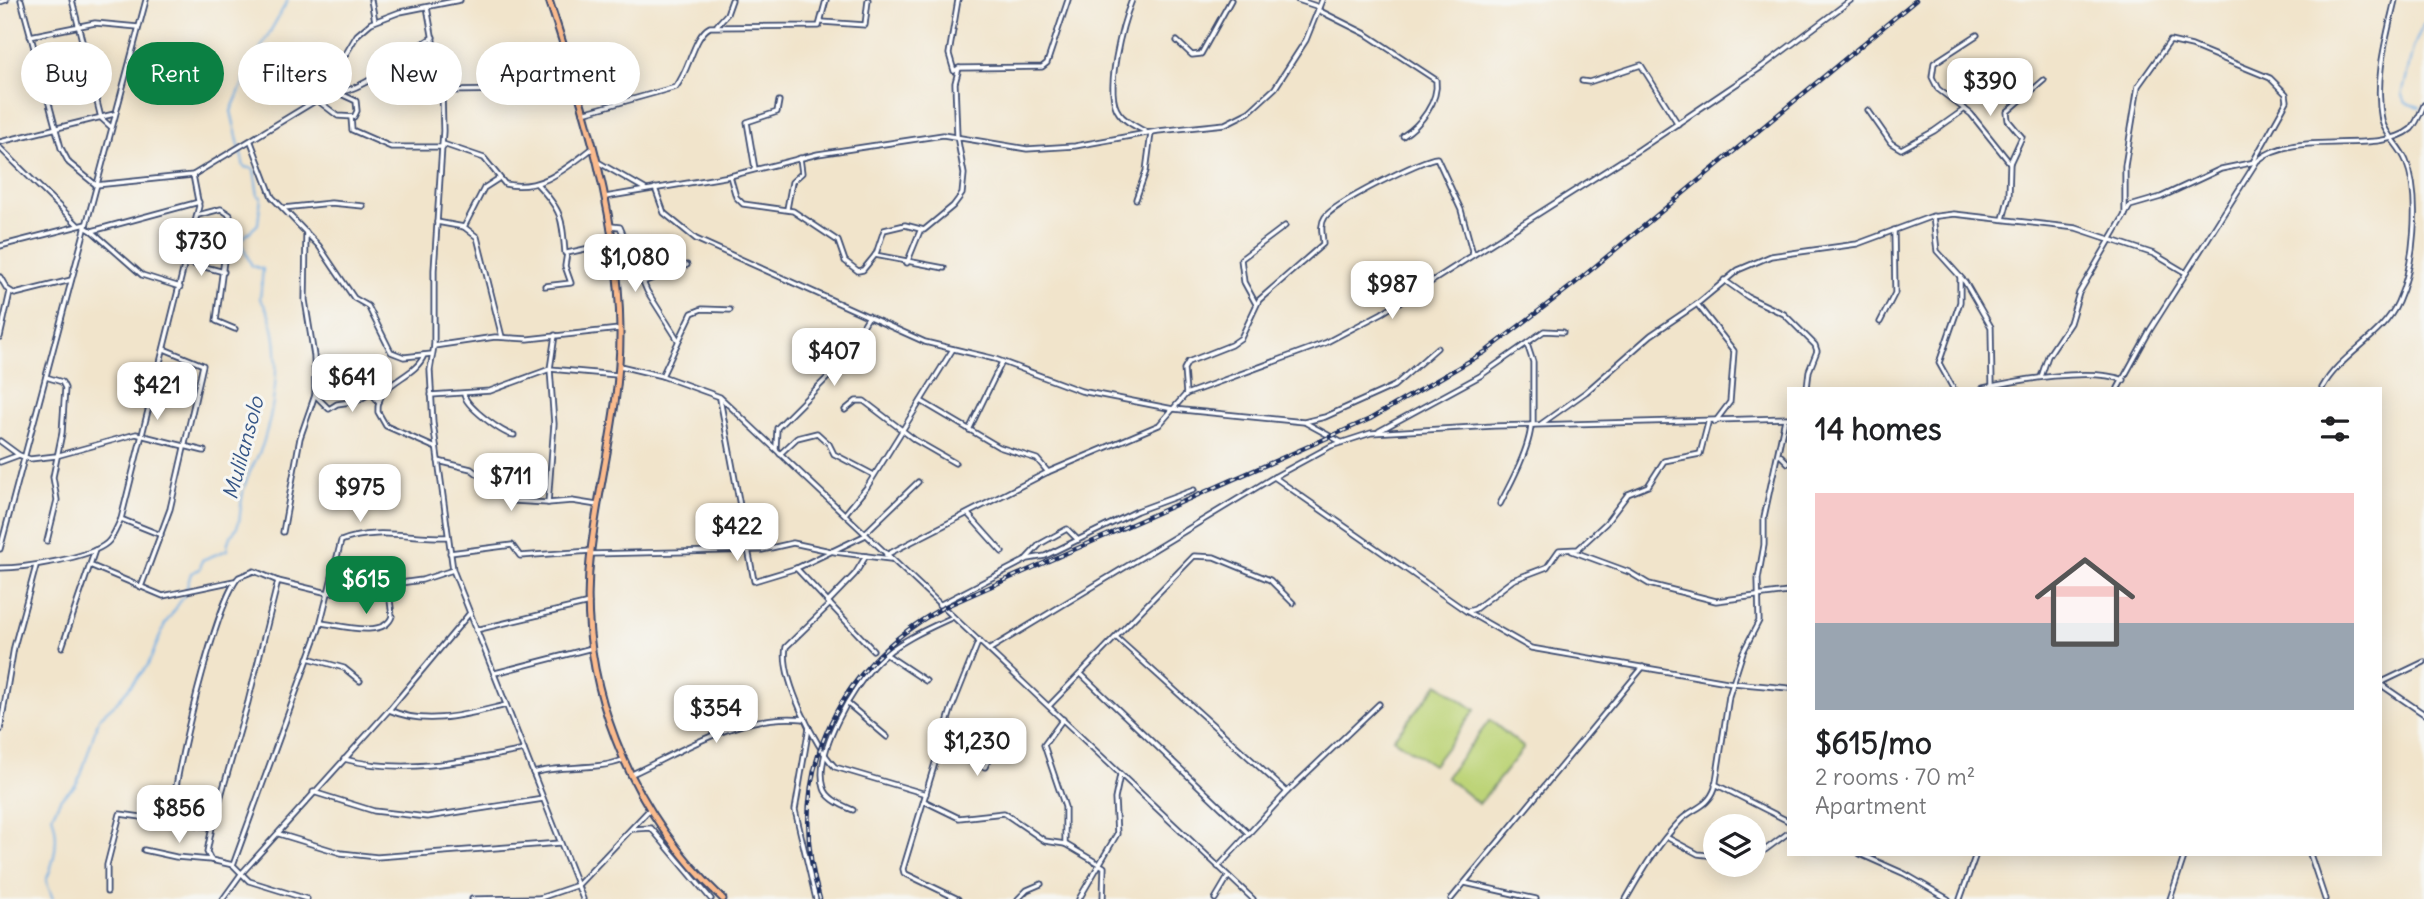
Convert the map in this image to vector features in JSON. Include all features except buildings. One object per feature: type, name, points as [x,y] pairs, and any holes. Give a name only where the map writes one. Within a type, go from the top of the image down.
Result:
[{"type":"main road","points":[[549,0],[561,42]]},
{"type":"main road","points":[[580,105],[605,197],[614,243],[620,329],[619,375],[591,552],[589,603],[593,648],[605,708],[630,775],[668,839],[723,899]]},
{"type":"street","points":[[0,2],[6,0]]},
{"type":"street","points":[[21,0],[54,129],[69,163],[96,185],[193,175],[309,105]]},
{"type":"street","points":[[72,0],[101,118],[111,127]]},
{"type":"street","points":[[0,549],[2,533],[25,457],[146,0]]},
{"type":"street","points":[[371,0],[375,20]]},
{"type":"street","points":[[352,43],[356,35],[375,20],[434,3],[460,0]]},
{"type":"street","points":[[583,113],[676,87],[691,63],[699,34],[717,25],[727,14],[732,0]]},
{"type":"street","points":[[717,25],[819,26],[826,0]]},
{"type":"street","points":[[822,22],[865,25],[868,0]]},
{"type":"street","points":[[907,263],[920,231],[953,206],[962,194],[964,174],[957,135],[956,70],[949,54],[958,0]]},
{"type":"street","points":[[956,70],[1042,67],[1047,63],[1068,0]]},
{"type":"street","points":[[1132,0],[1125,17],[1115,68],[1114,104],[1121,116],[1149,133]]},
{"type":"street","points":[[1177,41],[1192,55],[1201,54],[1231,0]]},
{"type":"street","points":[[1298,0],[1366,34],[1436,80],[1436,89],[1426,113],[1403,136]]},
{"type":"street","points":[[605,197],[730,176],[800,158],[873,144],[957,135],[1004,147],[1027,149],[1075,146],[1149,133],[1225,124],[1249,112],[1286,74],[1306,40],[1322,0]]},
{"type":"street","points":[[450,553],[512,545],[520,556],[591,552],[747,551],[788,543],[888,557],[1048,472],[1159,425],[1186,394],[1224,383],[1342,336],[1382,313],[1678,124],[1763,66],[1851,0]]},
{"type":"street","points":[[2323,387],[2335,367],[2386,324],[2402,294],[2413,234],[2411,181],[2407,163],[2382,120],[2381,61],[2395,0]]},
{"type":"street","points":[[427,7],[434,42]]},
{"type":"street","points":[[30,36],[76,25],[116,23],[138,27]]},
{"type":"street","points":[[1977,35],[1934,64],[1933,82],[1938,89],[1965,109],[2010,163]]},
{"type":"street","points":[[352,88],[433,37]]},
{"type":"street","points":[[2119,387],[2255,162],[2287,101],[2286,94],[2270,78],[2192,46],[2170,41],[2138,86],[2125,166],[2125,215]]},
{"type":"street","points":[[1583,81],[1589,82],[1641,65],[1678,124]]},
{"type":"street","points":[[2003,219],[2009,196],[2010,163],[2022,136],[2008,120],[2007,112],[2044,80]]},
{"type":"street","points":[[324,105],[338,116],[351,117],[356,115],[356,101],[352,99]]},
{"type":"street","points":[[755,170],[747,122],[777,112],[779,101]]},
{"type":"street","points":[[442,105],[443,145],[437,222],[431,394],[453,570],[583,899]]},
{"type":"street","points":[[2041,377],[2048,356],[2065,335],[2079,293],[2133,204],[2161,197],[2227,167],[2255,162],[2280,148],[2389,136],[2413,127],[2424,105]]},
{"type":"street","points":[[1868,110],[1891,143],[1901,149],[1934,131],[1965,109]]},
{"type":"street","points":[[78,225],[0,143],[114,114]]},
{"type":"street","points":[[351,117],[352,130],[364,133],[385,146],[443,145],[484,158],[498,178],[509,185],[537,184],[559,173],[593,148]]},
{"type":"street","points":[[1136,199],[1146,171],[1149,133]]},
{"type":"street","points":[[251,142],[272,197],[320,246],[354,298],[368,306],[391,352],[404,356],[432,354]]},
{"type":"street","points":[[1186,394],[1185,366],[1241,338],[1256,304],[1323,244],[1322,223],[1332,208],[1436,157],[1461,210],[1473,254]]},
{"type":"street","points":[[787,209],[792,182],[802,173],[800,158]]},
{"type":"street","points":[[596,160],[645,189]]},
{"type":"street","points":[[0,568],[36,566],[94,550],[110,539],[121,519],[197,215],[199,202],[193,175]]},
{"type":"street","points":[[730,176],[736,197],[743,204],[787,209],[838,242],[845,261],[855,269],[863,270],[875,256],[884,230],[905,225],[920,231]]},
{"type":"street","points":[[464,227],[484,188],[498,178]]},
{"type":"street","points":[[537,184],[555,203],[563,229],[565,266],[571,283],[545,286]]},
{"type":"street","points":[[655,188],[664,214],[696,239],[925,342],[1002,362],[1081,391],[1173,409],[1304,422],[1325,417],[1394,386],[1437,348]]},
{"type":"street","points":[[92,231],[199,202]]},
{"type":"street","points":[[283,208],[331,204],[363,206]]},
{"type":"street","points":[[197,215],[220,209],[230,215],[216,321],[235,329]]},
{"type":"street","points":[[1534,425],[1586,391],[1651,335],[1697,304],[1738,270],[1771,256],[1857,244],[1933,216],[1954,214],[2076,228],[2154,254],[2186,272]]},
{"type":"street","points":[[1933,216],[1937,250],[1960,277],[1991,327],[1992,386]]},
{"type":"street","points":[[437,222],[464,227],[473,233],[480,244],[487,286],[498,314],[502,337]]},
{"type":"street","points":[[0,246],[86,225],[142,275],[180,287]]},
{"type":"street","points":[[611,226],[620,227],[643,282],[678,340]]},
{"type":"street","points":[[1256,304],[1244,282],[1241,259],[1284,226]]},
{"type":"street","points":[[1880,321],[1895,293],[1894,230]]},
{"type":"street","points":[[283,532],[300,438],[314,395],[314,356],[305,300],[306,232]]},
{"type":"street","points":[[565,254],[614,243]]},
{"type":"street","points":[[875,256],[944,268]]},
{"type":"street","points":[[186,262],[224,272]]},
{"type":"street","points":[[643,282],[687,265]]},
{"type":"street","points":[[0,277],[10,292],[0,337]]},
{"type":"street","points":[[1952,387],[1938,363],[1960,302],[1960,277]]},
{"type":"street","points":[[1724,280],[1748,298],[1784,314],[1815,345],[1817,351],[1808,371],[1807,387]]},
{"type":"street","points":[[10,292],[26,293],[71,281]]},
{"type":"street","points":[[1697,304],[1734,351],[1730,402],[1715,422]]},
{"type":"street","points":[[662,376],[694,312],[730,310]]},
{"type":"street","points":[[778,452],[777,428],[839,366],[869,316]]},
{"type":"street","points":[[434,346],[502,337],[528,339],[620,329]]},
{"type":"street","points":[[1377,433],[1480,376],[1544,331],[1563,332]]},
{"type":"street","points":[[548,503],[555,424],[550,369],[555,335]]},
{"type":"street","points":[[1500,504],[1516,466],[1528,448],[1534,425],[1533,362],[1527,344]]},
{"type":"street","points":[[141,587],[160,535],[185,446],[202,365],[164,349]]},
{"type":"street","points":[[845,514],[875,475],[953,349]]},
{"type":"street","points":[[424,355],[414,370],[391,385],[379,402],[378,412],[386,426],[436,447]]},
{"type":"street","points":[[969,430],[1002,362]]},
{"type":"street","points":[[620,366],[662,376],[719,397],[1253,899]]},
{"type":"street","points":[[431,394],[464,394],[508,386],[550,369],[619,375]]},
{"type":"street","points":[[1988,387],[2041,377],[2105,374],[2124,380]]},
{"type":"street","points":[[46,377],[62,382],[65,388],[62,433],[53,477],[57,500],[47,541]]},
{"type":"street","points":[[314,395],[327,409],[357,401],[368,393],[374,394],[379,402]]},
{"type":"street","points":[[464,394],[468,405],[504,434],[514,435]]},
{"type":"street","points":[[719,397],[754,582],[796,568],[866,534],[918,482]]},
{"type":"street","points":[[845,410],[863,400],[902,430],[956,463]]},
{"type":"street","points":[[921,401],[1005,449],[1037,459],[1048,472]]},
{"type":"street","points":[[990,649],[1274,477],[1341,442],[1377,433],[1534,425],[1708,423],[1787,419],[1764,517],[1758,595],[1759,621],[1733,683],[1724,718],[1711,799],[1682,818],[1645,863],[1626,899]]},
{"type":"street","points":[[1304,422],[1341,442]]},
{"type":"street","points":[[1466,611],[1475,609],[1517,578],[1547,567],[1559,550],[1578,549],[1606,523],[1628,494],[1648,486],[1664,461],[1700,454],[1708,423]]},
{"type":"street","points":[[778,452],[797,438],[817,433],[829,444],[834,454],[875,475]]},
{"type":"street","points":[[0,441],[25,457],[57,456],[141,434],[204,451]]},
{"type":"street","points":[[0,462],[19,455]]},
{"type":"street","points":[[1779,455],[1787,462]]},
{"type":"street","points":[[438,461],[449,461],[471,469],[513,501],[572,501],[599,506]]},
{"type":"street","points":[[1274,477],[1466,611],[1531,648],[1733,683],[1787,688]]},
{"type":"street","points":[[939,605],[1024,561],[1045,556],[1137,510],[1194,490]]},
{"type":"street","points":[[968,514],[1002,552]]},
{"type":"street","points":[[121,519],[160,535]]},
{"type":"street","points":[[1024,561],[1039,545],[1066,529],[1078,541]]},
{"type":"street","points":[[233,865],[321,623],[342,540],[374,532],[411,537],[448,537]]},
{"type":"street","points":[[62,647],[92,566],[94,550]]},
{"type":"street","points":[[1570,550],[1629,572],[1648,584],[1716,601],[1787,592]]},
{"type":"street","points":[[866,556],[855,574],[786,647],[785,662],[793,687],[793,698],[825,757],[843,771],[887,780],[926,794]]},
{"type":"street","points":[[1049,706],[1118,638],[1194,556],[1214,557],[1270,580],[1293,603]]},
{"type":"street","points":[[0,730],[14,647],[36,566]]},
{"type":"street","points":[[92,566],[168,596],[234,582],[254,571],[278,581],[328,593],[422,580],[453,570]]},
{"type":"street","points":[[796,568],[873,650]]},
{"type":"street","points":[[211,860],[207,852],[212,827],[248,702],[278,581]]},
{"type":"street","points":[[172,820],[175,783],[194,706],[222,612],[234,582]]},
{"type":"street","points":[[321,623],[374,629],[385,625],[392,619],[388,584]]},
{"type":"street","points":[[476,630],[589,603]]},
{"type":"street","points":[[223,899],[241,874],[388,710],[469,614]]},
{"type":"street","points":[[853,810],[825,791],[825,757],[848,704],[870,671],[887,654],[910,638],[953,617]]},
{"type":"street","points":[[1118,638],[1287,792]]},
{"type":"street","points":[[958,899],[903,872],[959,686],[979,640]]},
{"type":"street","points":[[495,673],[593,648]]},
{"type":"street","points":[[887,654],[926,681]]},
{"type":"street","points":[[308,658],[344,668],[360,681]]},
{"type":"street","points":[[2382,682],[2424,662]]},
{"type":"street","points":[[1451,899],[1643,667]]},
{"type":"street","points":[[1081,674],[1249,834]]},
{"type":"street","points":[[2382,684],[2424,714]]},
{"type":"street","points":[[848,704],[887,737]]},
{"type":"street","points":[[1218,867],[1287,792],[1380,704]]},
{"type":"street","points":[[388,710],[417,718],[435,719],[507,705]]},
{"type":"street","points":[[630,775],[722,729],[779,718],[805,719]]},
{"type":"street","points":[[1063,719],[1044,745],[1065,807],[1065,844]]},
{"type":"street","points":[[809,724],[795,810],[816,899]]},
{"type":"street","points":[[344,759],[370,764],[414,765],[470,760],[524,750]]},
{"type":"street","points":[[939,750],[985,768],[993,750]]},
{"type":"street","points":[[533,773],[575,765],[608,765],[623,760]]},
{"type":"street","points":[[1079,899],[1118,834],[1115,794],[1120,775]]},
{"type":"street","points":[[1715,784],[1787,820]]},
{"type":"street","points":[[313,792],[374,810],[427,817],[543,799]]},
{"type":"street","points":[[924,801],[959,818],[1004,813],[1045,841],[1065,844],[1102,864],[1105,869],[1103,899]]},
{"type":"street","points":[[472,899],[539,898],[578,884],[649,810]]},
{"type":"street","points":[[107,892],[107,865],[120,814],[212,827]]},
{"type":"street","points":[[632,830],[651,828],[711,899]]},
{"type":"street","points":[[279,834],[341,853],[377,858],[560,843]]},
{"type":"street","points":[[1766,849],[1787,834]]},
{"type":"street","points":[[1668,838],[1703,855]]},
{"type":"street","points":[[144,850],[233,865],[256,884],[307,899]]},
{"type":"street","points":[[1864,856],[1905,874],[1948,899]]},
{"type":"street","points":[[1960,899],[1975,856]]},
{"type":"street","points":[[2170,899],[2184,856]]},
{"type":"street","points":[[2311,856],[2325,899]]},
{"type":"street","points":[[1215,899],[1228,876]]},
{"type":"street","points":[[1465,883],[1536,899]]},
{"type":"street","points":[[1018,899],[1027,890],[1041,884]]},
{"type":"green space","points":[[1438,684],[1475,710],[1433,765],[1393,739]]},
{"type":"green space","points":[[1490,720],[1524,748],[1479,804],[1446,777]]},
{"type":"waterway","name":"Mulilansolo","points":[[186,590],[191,573],[200,569],[202,560],[227,550],[228,541],[239,522],[244,490],[262,446],[272,407],[276,348],[268,313],[260,299],[263,269],[252,266],[240,241],[258,224],[261,197],[258,196],[254,169],[244,167],[231,111],[250,67],[288,0]]},
{"type":"waterway","points":[[2420,107],[2406,103],[2402,96],[2413,48],[2424,23]]},
{"type":"waterway","name":"Mulilansolo","points":[[53,899],[46,881],[55,849],[56,832],[52,816],[61,798],[75,786],[81,775],[99,718],[116,703],[148,665],[165,624],[186,593]]},
{"type":"railway","points":[[820,899],[810,854],[809,811],[814,770],[827,731],[846,695],[872,662],[904,633],[942,608],[1370,419],[1485,352],[1574,284],[1916,0]]}]
